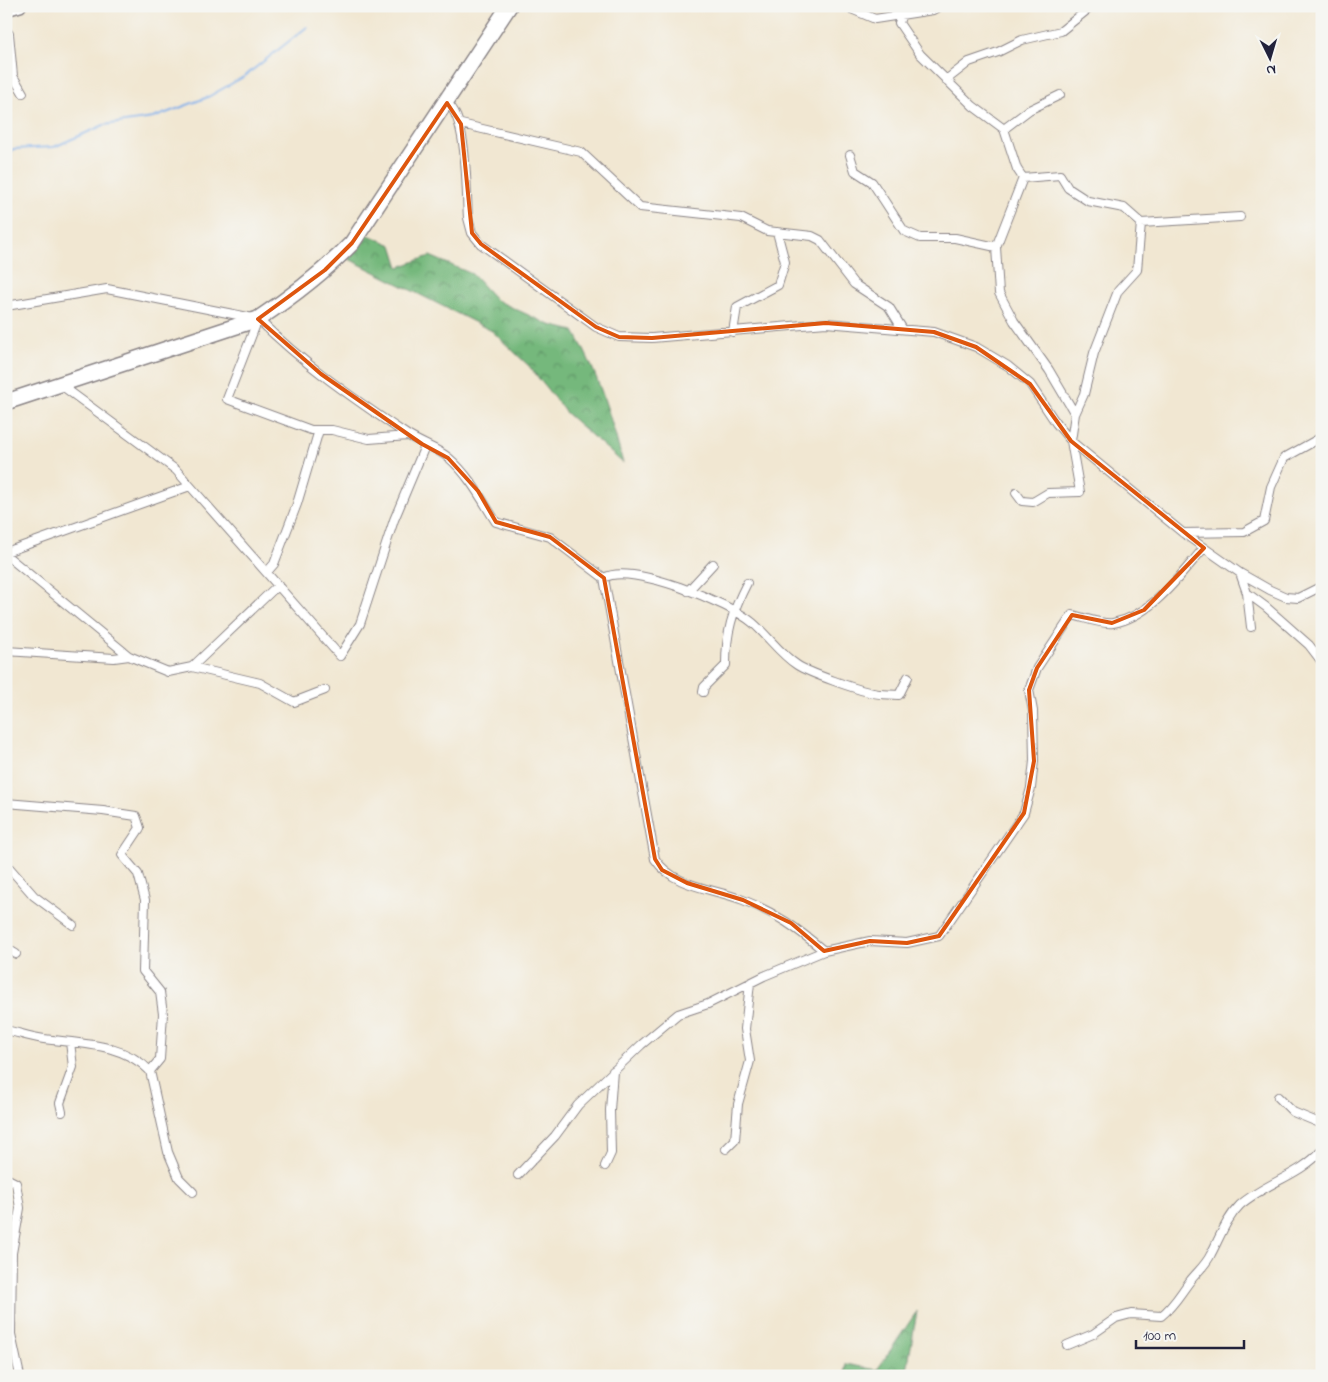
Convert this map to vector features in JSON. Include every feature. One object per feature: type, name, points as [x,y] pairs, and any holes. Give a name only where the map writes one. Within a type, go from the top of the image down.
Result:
[{"type":"highway","points":[[6,402],[258,319],[292,297],[326,270],[352,243],[447,103],[509,6]]},
{"type":"street","points":[[6,10],[20,6]]},
{"type":"street","points":[[844,6],[874,19],[933,10],[940,6]]},
{"type":"street","points":[[904,6],[899,23],[920,54],[973,106],[1004,128],[1017,169],[1023,178]]},
{"type":"street","points":[[946,80],[969,62],[998,52],[1022,40],[1061,31],[1092,6]]},
{"type":"street","points":[[6,30],[13,76],[23,94]]},
{"type":"street","points":[[1004,128],[1029,110],[1060,95]]},
{"type":"street","points":[[447,103],[453,107],[461,124],[468,218],[472,233],[481,244],[596,327],[619,337],[652,338],[826,323],[934,332],[976,347],[1008,366],[1030,384],[1056,423],[1071,441],[1182,533],[1240,573],[1286,597],[1298,598],[1322,586]]},
{"type":"street","points":[[461,124],[581,152],[640,207],[741,218],[767,231],[812,236],[820,240],[854,284],[889,306],[902,328]]},
{"type":"street","points":[[850,155],[855,171],[872,182],[904,231],[920,238],[955,238],[996,247]]},
{"type":"street","points":[[1023,178],[1060,175],[1068,188],[1081,197],[1088,201],[1124,208],[1141,223],[1240,217]]},
{"type":"street","points":[[1023,178],[996,247],[999,294],[1014,321],[1049,370],[1075,414]]},
{"type":"street","points":[[1016,493],[1022,501],[1033,502],[1048,493],[1080,492],[1071,441],[1075,414],[1084,394],[1094,352],[1118,291],[1137,270],[1141,223]]},
{"type":"street","points":[[733,332],[737,306],[778,286],[785,262],[777,232]]},
{"type":"street","points":[[6,306],[107,290],[258,319],[284,345],[321,374],[408,436],[448,458],[478,491],[496,522],[550,537],[604,578],[655,859],[662,870],[687,883],[743,900],[791,923],[824,951]]},
{"type":"street","points":[[258,319],[227,399],[311,430],[332,430],[369,438],[408,436]]},
{"type":"street","points":[[61,385],[176,470],[340,656],[360,624],[394,520],[425,446]]},
{"type":"street","points":[[267,572],[274,564],[297,504],[319,430]]},
{"type":"street","points":[[1182,533],[1244,532],[1264,521],[1271,487],[1284,458],[1322,437]]},
{"type":"street","points":[[6,553],[190,486]]},
{"type":"street","points":[[518,1175],[555,1136],[578,1105],[613,1071],[678,1014],[708,1004],[750,983],[824,951],[870,941],[907,943],[939,936],[1024,814],[1031,788],[1034,761],[1033,711],[1029,690],[1037,668],[1072,614],[1112,623],[1144,610],[1177,580],[1204,548]]},
{"type":"street","points":[[6,553],[129,656],[168,672],[192,667],[260,683],[294,702],[325,690]]},
{"type":"street","points":[[688,591],[714,564]]},
{"type":"street","points":[[1240,573],[1247,593],[1251,626]]},
{"type":"street","points":[[604,578],[612,574],[629,574],[660,581],[733,610],[754,623],[765,637],[797,666],[874,694],[899,695],[908,677]]},
{"type":"street","points":[[703,692],[704,687],[726,666],[726,645],[733,610],[747,583]]},
{"type":"street","points":[[192,667],[278,585]]},
{"type":"street","points":[[1247,593],[1266,607],[1308,645],[1322,662]]},
{"type":"street","points":[[6,651],[105,658],[129,656]]},
{"type":"street","points":[[6,803],[103,811],[136,816],[140,828],[122,855],[138,874],[143,892],[145,900],[143,971],[160,992],[163,1014],[160,1059],[150,1071]]},
{"type":"street","points":[[6,864],[34,896],[73,925]]},
{"type":"street","points":[[6,948],[16,954]]},
{"type":"street","points":[[726,1149],[735,1140],[738,1104],[750,1061],[745,1029],[750,983]]},
{"type":"street","points":[[6,1030],[124,1052],[141,1062],[150,1071],[168,1152],[179,1178],[192,1192]]},
{"type":"street","points":[[62,1112],[60,1103],[73,1067],[70,1042]]},
{"type":"street","points":[[606,1166],[611,1153],[610,1110],[613,1071]]},
{"type":"street","points":[[1278,1097],[1293,1112],[1322,1124]]},
{"type":"street","points":[[1067,1345],[1093,1334],[1116,1318],[1131,1314],[1161,1316],[1204,1266],[1226,1222],[1239,1206],[1255,1193],[1312,1161],[1322,1150]]},
{"type":"street","points":[[6,1178],[16,1183],[20,1208],[12,1253],[11,1334],[20,1376]]},
{"type":"highlighted area","points":[[447,103],[461,124],[472,233],[481,244],[596,327],[619,337],[652,338],[826,323],[934,332],[976,347],[1030,384],[1071,441],[1204,548],[1144,610],[1112,623],[1072,615],[1037,668],[1029,690],[1034,761],[1024,813],[939,936],[907,943],[870,941],[824,951],[791,923],[743,900],[687,883],[662,870],[655,859],[604,578],[550,537],[496,522],[478,491],[448,458],[422,444],[321,374],[258,319],[325,270],[352,243]]},
{"type":"green space","points":[[366,234],[392,245],[399,267],[430,256],[472,274],[496,300],[550,325],[574,331],[597,379],[623,463],[566,413],[529,366],[492,331],[349,259]]},
{"type":"green space","points":[[917,1311],[906,1376],[845,1376],[846,1364],[877,1370]]},
{"type":"waterway","points":[[6,155],[13,149],[54,147],[104,125],[153,118],[208,97],[245,76],[307,27]]}]
